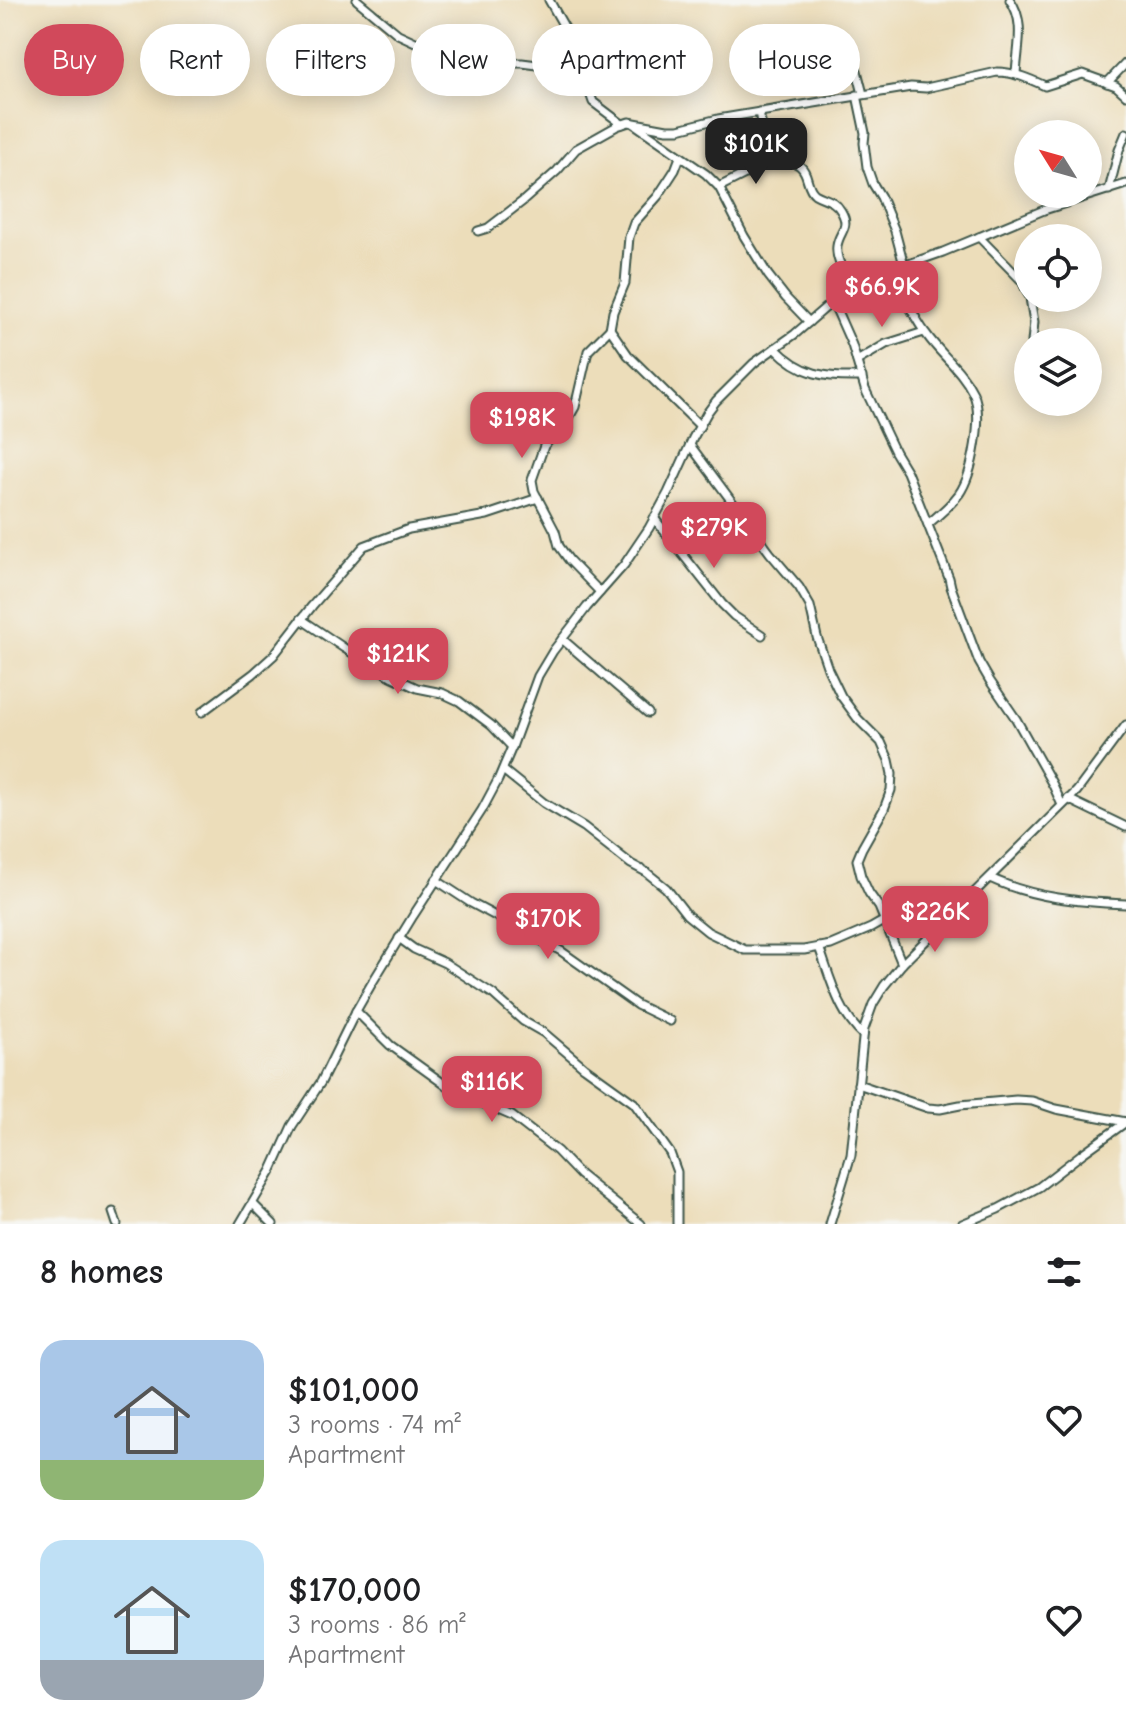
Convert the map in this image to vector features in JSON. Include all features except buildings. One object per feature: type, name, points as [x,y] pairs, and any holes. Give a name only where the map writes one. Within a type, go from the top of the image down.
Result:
[{"type":"street","points":[[357,0],[398,34],[439,53],[462,60],[532,64]]},
{"type":"street","points":[[549,0],[563,24]]},
{"type":"street","points":[[1010,0],[1019,19],[1016,75]]},
{"type":"street","points":[[1107,83],[1126,63]]},
{"type":"street","points":[[904,265],[895,231],[867,167],[860,95],[911,87],[926,88],[997,72],[1016,75],[1045,86],[1079,74],[1116,86],[1126,95]]},
{"type":"street","points":[[591,96],[593,102],[622,124]]},
{"type":"street","points":[[478,231],[488,228],[523,201],[576,149],[622,124],[631,122],[679,129],[718,119],[854,96]]},
{"type":"street","points":[[759,112],[766,141],[777,155],[799,164],[814,193],[831,200],[842,212],[845,221],[837,246],[839,260],[854,286]]},
{"type":"street","points":[[631,122],[706,174],[719,187],[768,275],[809,322]]},
{"type":"street","points":[[1109,190],[1126,133]]},
{"type":"street","points":[[719,187],[777,155]]},
{"type":"street","points":[[600,592],[559,546],[532,480],[544,446],[567,421],[575,407],[588,351],[610,329],[613,312],[625,283],[629,237],[634,223],[658,196],[680,157]]},
{"type":"street","points":[[240,1224],[272,1170],[292,1126],[321,1082],[356,1011],[482,810],[503,770],[538,676],[562,639],[624,565],[668,493],[707,413],[754,363],[866,279],[1044,210],[1126,184]]},
{"type":"street","points":[[979,237],[1014,273]]},
{"type":"street","points":[[891,270],[924,332],[964,379],[977,403],[974,452],[961,491],[928,524]]},
{"type":"street","points":[[833,302],[883,427],[907,472],[979,662],[1065,802],[1126,827]]},
{"type":"street","points":[[610,329],[628,355],[700,426]]},
{"type":"street","points":[[857,361],[886,344],[924,332]]},
{"type":"street","points":[[775,348],[788,361],[807,371],[835,377],[862,377]]},
{"type":"street","points":[[690,445],[799,587],[810,606],[828,669],[841,696],[881,742],[889,760],[891,790],[857,860],[861,876],[885,920],[902,964]]},
{"type":"street","points":[[202,712],[273,656],[364,546],[409,529],[487,515],[538,498]]},
{"type":"street","points":[[654,518],[722,604],[762,635]]},
{"type":"street","points":[[301,619],[391,676],[459,701],[491,725],[512,747]]},
{"type":"street","points":[[562,639],[648,713]]},
{"type":"street","points":[[830,1224],[851,1155],[863,1035],[873,1004],[902,964],[1077,791],[1123,734],[1126,725]]},
{"type":"street","points":[[503,770],[544,803],[584,827],[646,872],[666,888],[687,915],[708,932],[745,950],[804,950],[831,945],[885,920]]},
{"type":"street","points":[[990,878],[1056,898],[1126,904]]},
{"type":"street","points":[[436,880],[471,903],[561,951],[637,1005],[670,1021]]},
{"type":"street","points":[[399,938],[483,987],[523,1021],[544,1033],[634,1103],[670,1153],[677,1172],[677,1224]]},
{"type":"street","points":[[819,947],[844,1011],[863,1035]]},
{"type":"street","points":[[356,1011],[390,1045],[447,1086],[512,1116],[641,1224]]},
{"type":"street","points":[[858,1084],[928,1108],[1032,1101],[1056,1109],[1126,1122]]},
{"type":"street","points":[[962,1224],[1039,1187],[1126,1122]]},
{"type":"street","points":[[253,1204],[273,1224]]},
{"type":"street","points":[[113,1212],[117,1224]]},
{"type":"street","points":[[623,1224],[628,1215]]}]
